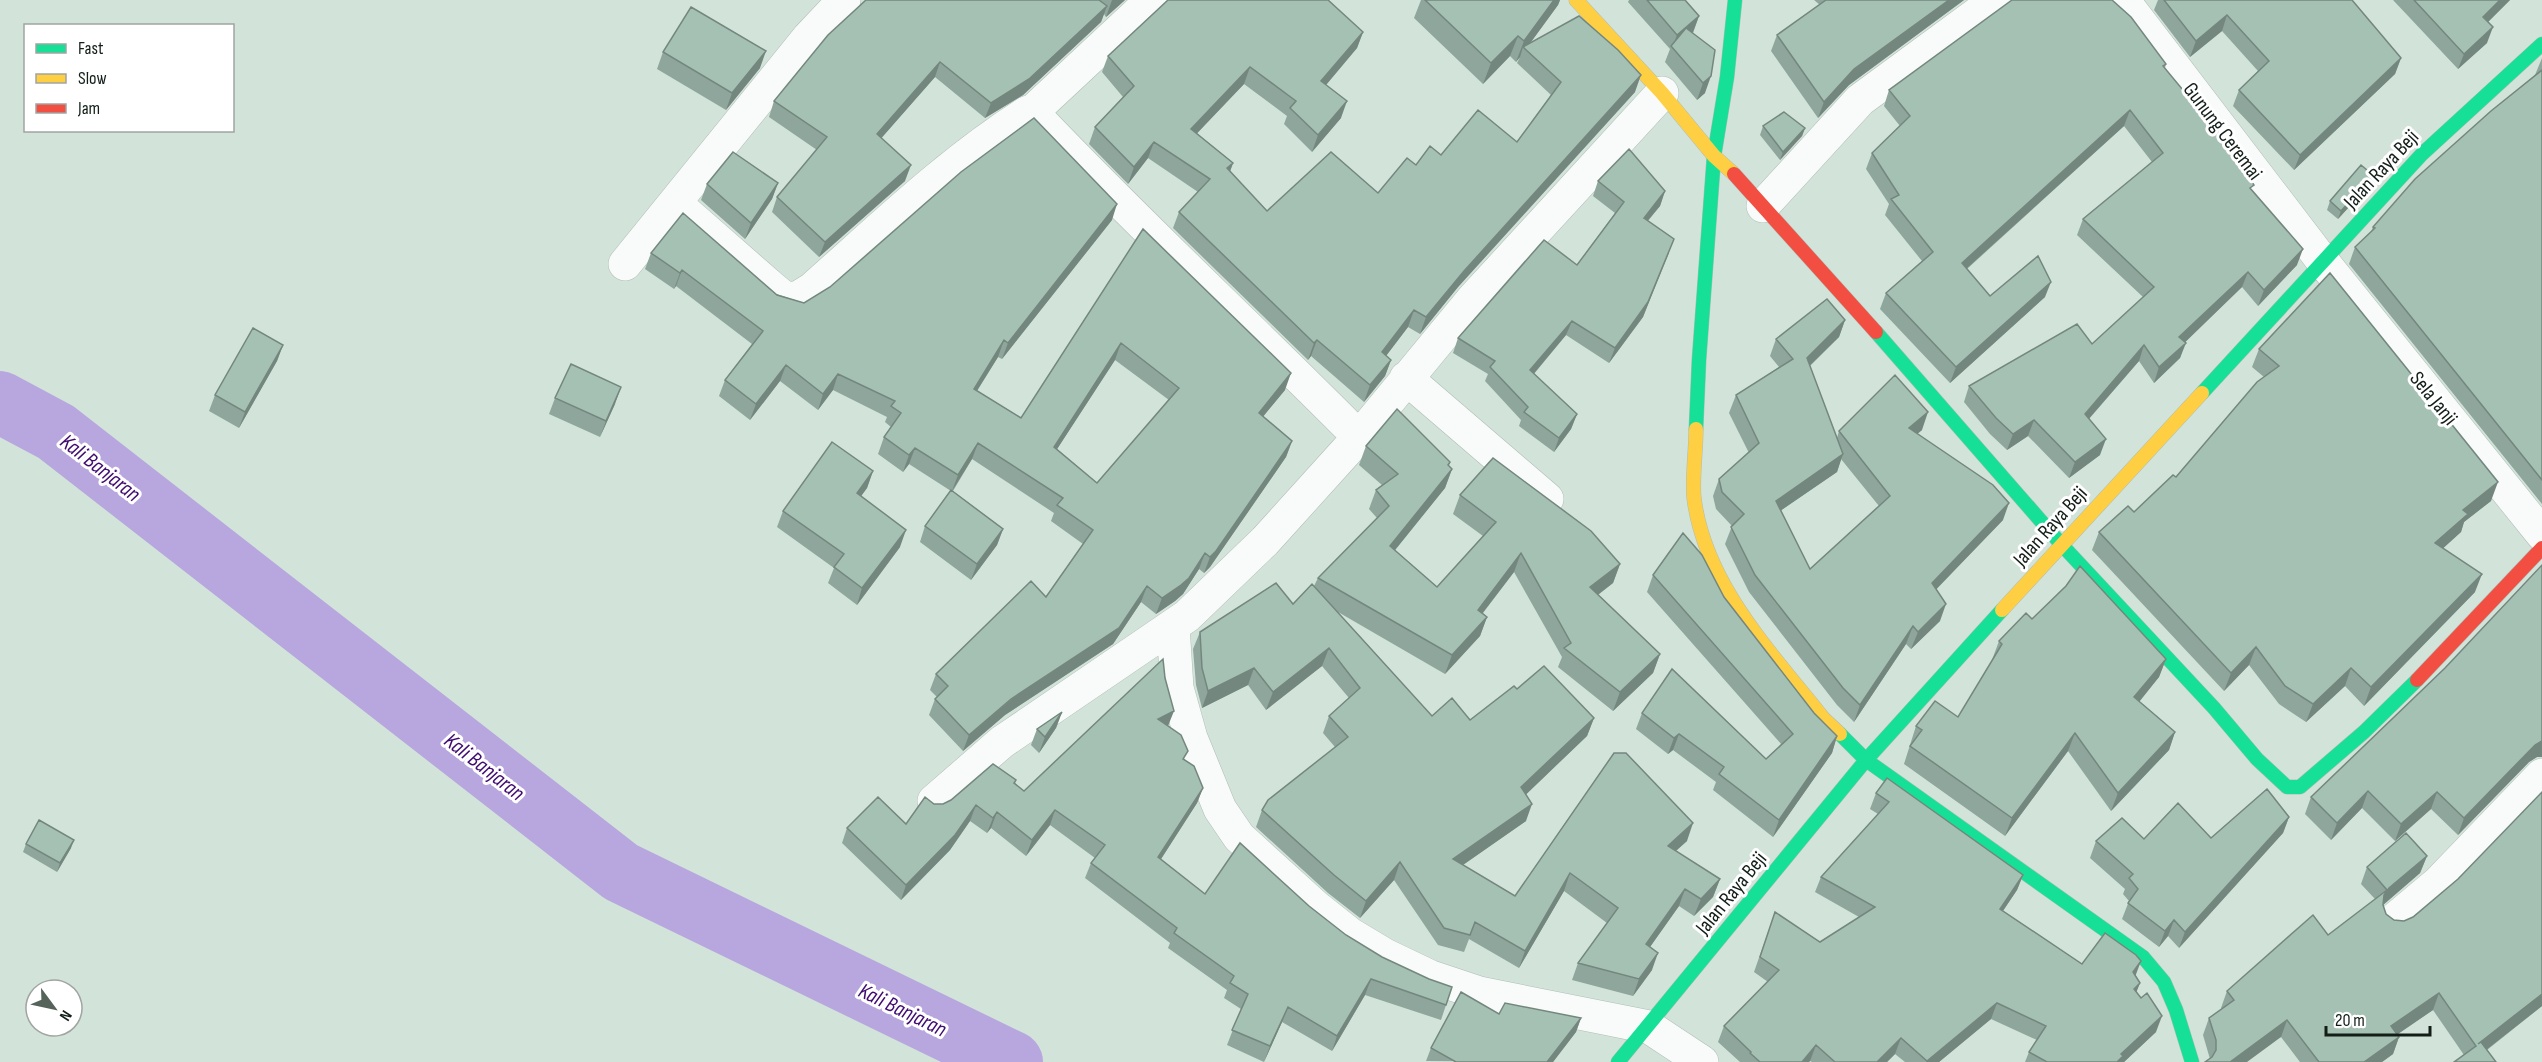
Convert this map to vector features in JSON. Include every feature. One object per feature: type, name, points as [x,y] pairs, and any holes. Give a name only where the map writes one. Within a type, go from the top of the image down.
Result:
[{"type":"street","points":[[625,264],[809,37],[844,0]]},
{"type":"street","points":[[675,203],[783,297],[796,299],[812,289],[937,177],[997,132],[1028,112],[1032,112],[1152,0]]},
{"type":"street","points":[[1576,0],[1662,93],[1717,159],[1735,175],[1917,378],[2061,544],[2214,708],[2257,759],[2287,787],[2300,787],[2335,760],[2391,708],[2542,548]]},
{"type":"street","points":[[1735,0],[1717,159],[1695,445],[1694,497],[1704,544],[1732,602],[1823,718],[1866,760],[2143,957],[2164,982],[2176,1010],[2192,1062]]},
{"type":"street","points":[[1763,206],[1860,100],[1995,0]]},
{"type":"street","name":"Gunung Ceremai","points":[[2123,0],[2324,263]]},
{"type":"street","name":"Jalan Raya Beji","points":[[1618,1062],[1866,760],[2061,544],[2324,263],[2422,154],[2542,44]]},
{"type":"street","points":[[934,801],[1002,742],[1187,616],[1265,541],[1359,437],[1472,300],[1662,93]]},
{"type":"street","points":[[1032,112],[1161,245],[1359,437]]},
{"type":"street","name":"Sela Janji","points":[[2324,263],[2542,534]]},
{"type":"street","points":[[1406,378],[1547,499]]},
{"type":"street","points":[[1173,626],[1177,688],[1191,738],[1220,809],[1239,837],[1316,907],[1350,934],[1385,955],[1431,977],[1479,993],[1649,1027],[1702,1062]]},
{"type":"street","points":[[2395,919],[2438,883],[2542,776]]},
{"type":"building","points":[[866,0],[1099,0],[1107,6],[1029,79],[991,103],[940,62],[877,134],[911,165],[825,242],[777,197],[827,137],[774,101],[828,35]]},
{"type":"building","points":[[1168,0],[1328,0],[1363,32],[1321,81],[1347,101],[1318,135],[1290,108],[1296,101],[1250,67],[1191,129],[1233,163],[1227,168],[1267,211],[1331,152],[1378,193],[1407,158],[1416,165],[1430,146],[1441,155],[1478,110],[1517,142],[1561,82],[1523,47],[1579,16],[1618,50],[1641,75],[1464,271],[1426,317],[1414,310],[1382,352],[1391,360],[1370,385],[1317,340],[1314,343],[1179,212],[1210,179],[1154,142],[1134,167],[1095,127],[1134,86],[1108,56]]},
{"type":"building","points":[[1425,0],[1554,0],[1524,41],[1518,36],[1491,63]]},
{"type":"building","points":[[1647,0],[1685,0],[1699,16],[1677,35]]},
{"type":"building","points":[[1826,0],[1949,0],[1854,69],[1824,102],[1777,35]]},
{"type":"building","points":[[2012,0],[2112,0],[2131,17],[2166,64],[2163,66],[2221,136],[2254,185],[2250,188],[2303,249],[2264,290],[2248,272],[2179,337],[2186,343],[2159,367],[2144,345],[2085,414],[2106,439],[2075,462],[2034,420],[2013,434],[1969,386],[2077,324],[2092,344],[2154,287],[2083,219],[2163,153],[2130,110],[1962,263],[1990,296],[2038,256],[2051,282],[1956,367],[1886,293],[1933,252],[1891,199],[1899,195],[1872,153],[1910,116],[1889,90]]},
{"type":"building","points":[[2164,0],[2352,0],[2401,58],[2300,155],[2239,90],[2269,61],[2227,15],[2196,41]]},
{"type":"building","points":[[2414,0],[2500,0],[2483,17],[2493,27],[2464,54]]},
{"type":"building","points":[[691,7],[766,51],[732,93],[663,52]]},
{"type":"building","points":[[1686,28],[1715,50],[1711,76],[1703,83],[1671,46]]},
{"type":"building","points":[[2542,70],[2542,480],[2355,247],[2375,228],[2373,227],[2415,179],[2491,111]]},
{"type":"building","points":[[1784,112],[1805,128],[1783,152],[1763,126]]},
{"type":"building","points":[[1034,118],[1117,204],[1008,343],[1004,340],[974,389],[1021,418],[1143,229],[1291,373],[1259,413],[1292,441],[1216,551],[1210,557],[1205,553],[1189,578],[1162,598],[1147,586],[1119,628],[1011,699],[969,735],[935,699],[948,686],[936,674],[1031,581],[1046,597],[1093,530],[1057,505],[1063,498],[978,443],[958,475],[915,448],[909,455],[884,437],[901,413],[891,406],[895,401],[838,374],[823,394],[786,365],[756,404],[725,380],[763,331],[682,270],[680,273],[651,253],[683,213],[777,295],[804,303],[830,287],[961,172]],"holes":[[[1121,343],[1179,388],[1097,483],[1054,447]]]},
{"type":"building","points":[[1629,149],[1665,191],[1644,218],[1674,239],[1648,302],[1615,348],[1572,321],[1530,370],[1577,414],[1559,438],[1524,412],[1528,407],[1490,367],[1495,361],[1458,338],[1544,240],[1577,265],[1624,202],[1598,181]]},
{"type":"building","points":[[733,152],[778,183],[751,223],[707,184]]},
{"type":"building","points":[[2361,165],[2373,175],[2341,211],[2330,201]]},
{"type":"building","points":[[2330,273],[2498,482],[2463,510],[2468,514],[2435,543],[2482,574],[2371,687],[2351,668],[2313,704],[2285,686],[2256,647],[2231,673],[2099,532],[2128,506],[2134,512],[2173,475],[2176,477],[2257,382],[2279,366],[2259,349]]},
{"type":"building","points":[[1827,299],[1845,320],[1807,358],[1843,454],[1776,501],[1810,569],[1890,496],[1839,431],[1895,375],[1928,412],[1909,428],[1993,485],[2009,503],[1932,583],[1946,604],[1918,632],[1913,626],[1860,705],[1843,688],[1755,575],[1731,527],[1744,514],[1722,492],[1719,479],[1759,443],[1736,395],[1793,359],[1776,339]]},
{"type":"building","points":[[253,328],[283,345],[245,412],[215,395]]},
{"type":"building","points":[[571,364],[621,387],[606,421],[555,398]]},
{"type":"building","points":[[1397,409],[1450,462],[1448,465],[1452,469],[1390,546],[1437,587],[1496,522],[1460,495],[1493,458],[1591,531],[1620,564],[1590,587],[1660,654],[1620,692],[1564,648],[1571,643],[1521,553],[1478,610],[1487,617],[1452,655],[1318,578],[1389,506],[1376,490],[1398,474],[1366,446]]},
{"type":"building","points":[[832,442],[873,471],[857,493],[906,530],[862,588],[834,567],[844,554],[783,511]]},
{"type":"building","points":[[951,490],[1003,529],[977,564],[925,526]]},
{"type":"building","points":[[1683,533],[1702,555],[1724,597],[1814,713],[1837,736],[1779,820],[1719,774],[1724,767],[1679,734],[1674,738],[1642,713],[1672,669],[1766,759],[1793,734],[1653,575]]},
{"type":"building","points":[[2542,565],[2542,741],[2535,745],[2464,818],[2437,792],[2401,824],[2368,791],[2337,823],[2311,797],[2445,668]]},
{"type":"building","points":[[2080,566],[2166,659],[2134,697],[2175,732],[2118,793],[2075,733],[2012,818],[1910,746],[1922,730],[1916,726],[1935,701],[1958,717],[2002,644],[1999,641],[2026,613],[2032,619],[2066,586]]},
{"type":"building","points":[[1276,583],[1293,604],[1312,584],[1432,716],[1452,698],[1470,720],[1514,686],[1517,689],[1544,666],[1594,718],[1521,787],[1532,804],[1453,859],[1515,896],[1614,753],[1626,753],[1693,823],[1668,846],[1720,879],[1701,899],[1685,889],[1646,944],[1658,953],[1639,979],[1578,963],[1618,908],[1570,873],[1525,951],[1475,922],[1470,935],[1444,928],[1400,862],[1366,901],[1262,810],[1268,800],[1348,737],[1329,716],[1360,688],[1329,648],[1273,692],[1254,668],[1208,691],[1202,668],[1200,632]]},
{"type":"building","points":[[1163,659],[1165,678],[1174,711],[1158,719],[1181,735],[1188,751],[1183,759],[1194,766],[1203,788],[1158,857],[1205,894],[1240,843],[1309,906],[1346,935],[1382,957],[1452,987],[1446,1005],[1371,979],[1337,1036],[1288,1007],[1270,1046],[1232,1030],[1248,994],[1230,983],[1234,976],[1174,933],[1177,928],[1091,863],[1105,845],[1055,810],[1032,840],[997,812],[993,818],[976,805],[955,835],[906,885],[847,828],[878,797],[906,824],[925,797],[934,804],[943,804],[951,800],[993,764],[1016,780],[1014,783],[1024,791]]},
{"type":"building","points":[[1062,712],[1045,737],[1037,729]]},
{"type":"building","points":[[1887,778],[2023,875],[2000,909],[2082,964],[2105,933],[2141,961],[2133,972],[2140,983],[2134,989],[2141,998],[2147,993],[2162,1016],[2121,1054],[2123,1056],[2117,1062],[2047,1062],[2029,1052],[2046,1026],[1997,1003],[1927,1061],[1901,1038],[1877,1062],[1835,1062],[1816,1045],[1802,1062],[1760,1062],[1724,1026],[1779,970],[1760,957],[1775,912],[1820,942],[1875,907],[1821,877],[1889,802],[1876,793]]},
{"type":"building","points":[[2267,789],[2289,817],[2185,932],[2174,920],[2165,931],[2128,903],[2138,889],[2129,878],[2133,874],[2096,841],[2122,818],[2144,839],[2178,803],[2211,838]]},
{"type":"building","points":[[2542,792],[2542,994],[2478,1044],[2481,1042],[2496,1062],[2454,1062],[2476,1046],[2439,993],[2391,1026],[2399,1037],[2364,1062],[2319,1062],[2287,1020],[2230,1062],[2205,1062],[2216,1050],[2216,1040],[2209,1018],[2234,1000],[2227,991],[2313,915],[2328,935],[2387,890],[2367,867],[2406,833],[2427,856],[2389,888],[2384,895],[2383,905],[2386,914],[2394,920],[2404,921],[2413,917],[2458,879]]},
{"type":"building","points":[[39,820],[74,840],[60,863],[26,844]]},
{"type":"building","points":[[1461,992],[1499,1014],[1505,1003],[1581,1018],[1547,1062],[1456,1062],[1431,1048]]},
{"type":"waterway","name":"Kali Banjaran","points":[[0,402],[56,432],[621,872],[1012,1062]]},
{"type":"traffic: fast","points":[[1696,429],[1714,156],[1727,77],[1735,0]]},
{"type":"traffic: fast","points":[[2202,393],[2422,154],[2542,44]]},
{"type":"traffic: fast","points":[[1876,332],[2061,544],[2214,708],[2257,759],[2287,787],[2300,787],[2364,732],[2417,680]]},
{"type":"traffic: fast","points":[[1618,1062],[1866,760],[2002,610]]},
{"type":"traffic: fast","points":[[1840,734],[1866,760],[2143,957],[2164,982],[2176,1010],[2192,1062]]},
{"type":"traffic: slow","points":[[1576,0],[1662,93],[1714,156],[1734,174]]},
{"type":"traffic: slow","points":[[2002,610],[2202,393]]},
{"type":"traffic: slow","points":[[1696,429],[1694,498],[1711,560],[1743,616],[1762,642],[1823,718],[1840,734]]},
{"type":"traffic: jam","points":[[1734,174],[1876,332]]},
{"type":"traffic: jam","points":[[2417,680],[2542,548]]}]
